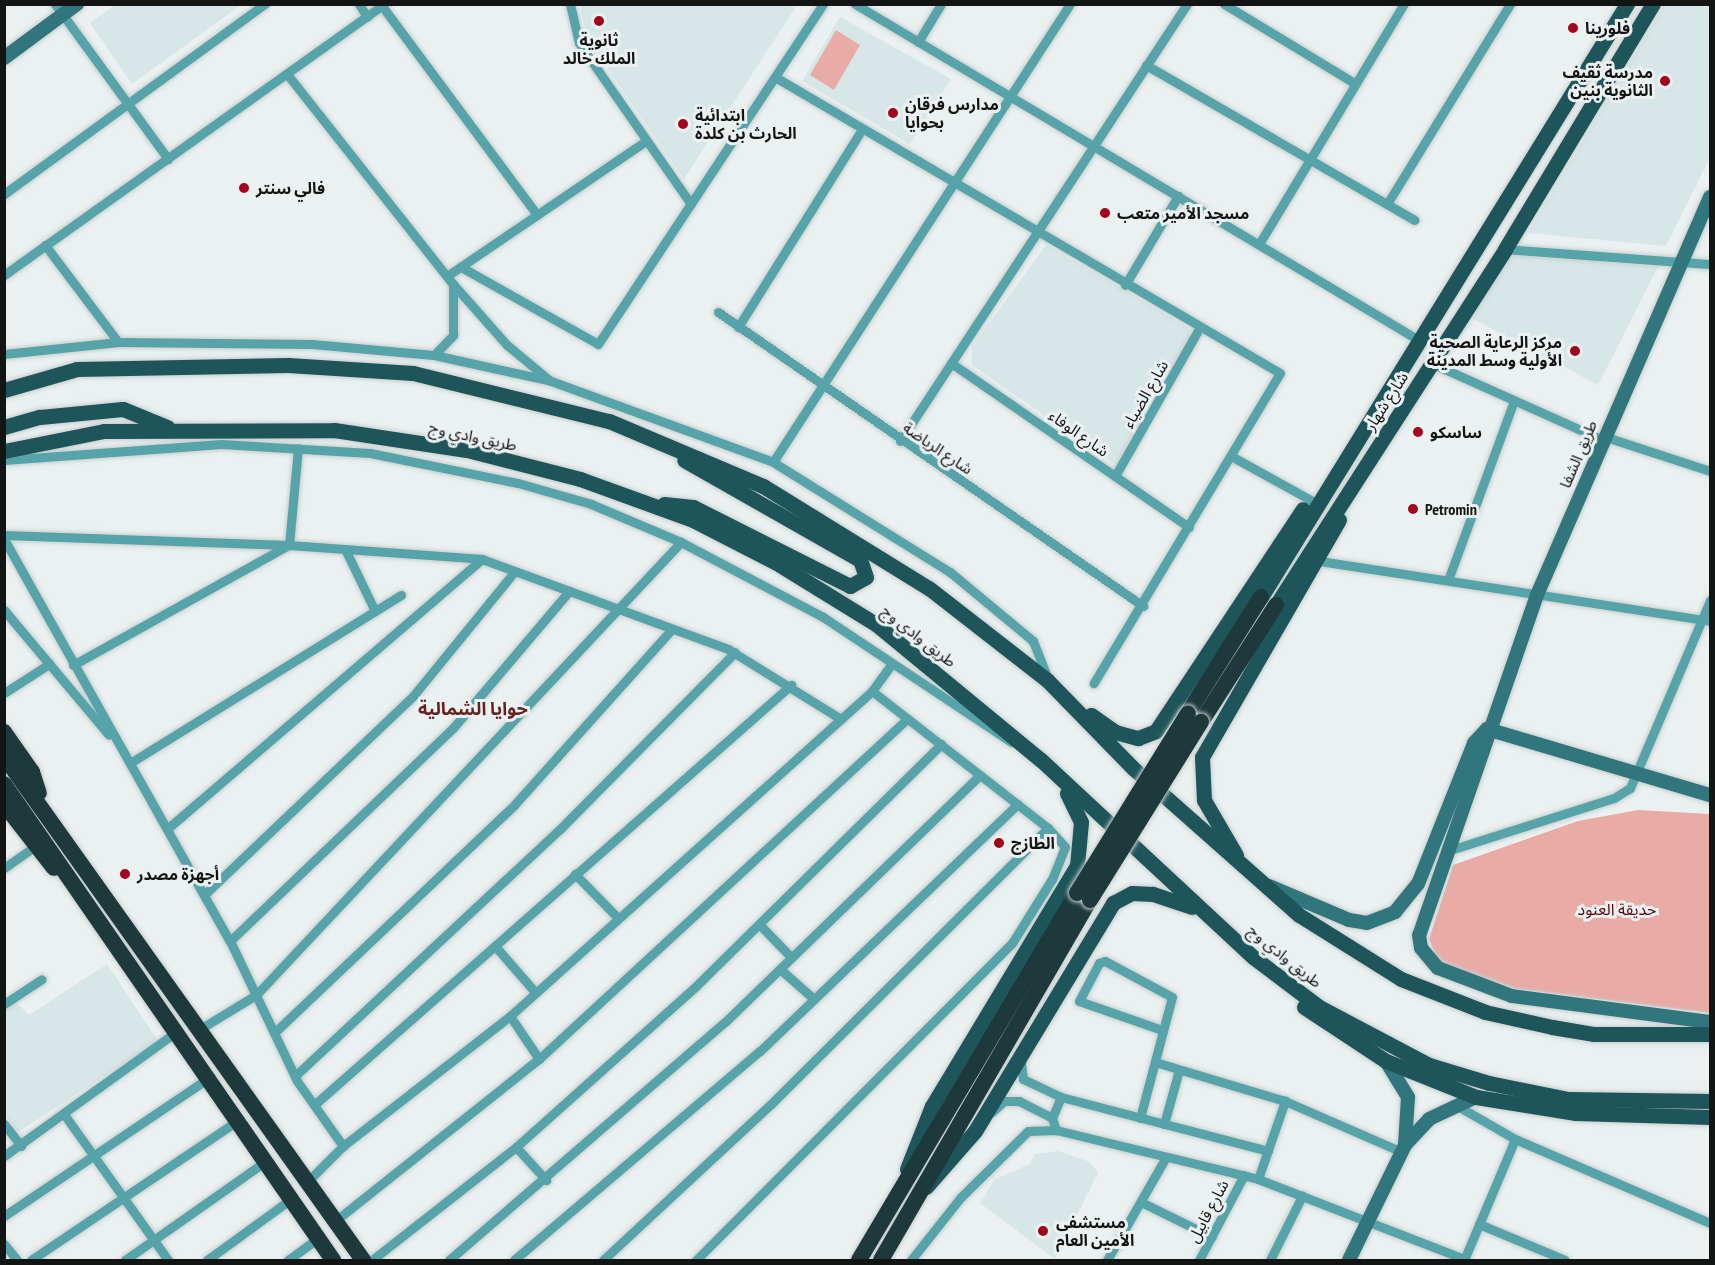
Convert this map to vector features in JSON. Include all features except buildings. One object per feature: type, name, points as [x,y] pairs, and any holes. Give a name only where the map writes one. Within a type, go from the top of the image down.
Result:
[{"type":"highway","points":[[859,1260],[896,1197],[1269,601]]},
{"type":"highway","points":[[4,732],[32,772],[44,808]]},
{"type":"highway","points":[[4,756],[44,808],[363,1260]]},
{"type":"highway","points":[[4,784],[40,841],[121,950],[240,1119],[333,1260]]},
{"type":"highway","points":[[4,804],[40,841]]},
{"type":"highway","points":[[881,1260],[926,1187],[1084,897]]},
{"type":"main road","name":"شارع شهار","points":[[1269,601],[1318,504],[1417,339],[1627,4]]},
{"type":"main road","name":"شارع شهار","points":[[1269,601],[1370,458],[1505,249],[1653,4]]},
{"type":"main road","points":[[4,390],[77,369],[177,364],[413,373],[609,421],[763,486],[930,589],[1050,684],[1244,867],[1347,948],[1439,997],[1594,1034],[1710,1034]]},
{"type":"main road","points":[[4,427],[40,417],[123,409],[173,429]]},
{"type":"main road","name":"طريق وادي وج","points":[[4,451],[104,431],[334,430],[467,450],[640,501],[693,520],[771,560],[877,625],[1041,760],[1253,957],[1319,1007],[1429,1065],[1568,1099],[1710,1101]]},
{"type":"main road","points":[[640,501],[693,507],[850,586],[866,577],[860,560],[722,485],[654,440]]},
{"type":"main road","points":[[1244,867],[1204,800],[1202,757],[1319,561],[1370,458]]},
{"type":"main road","points":[[1062,695],[1115,732],[1138,738],[1156,731],[1303,510],[1318,504]]},
{"type":"main road","points":[[896,1197],[932,1106],[1077,866],[1082,840],[1077,806],[1041,760]]},
{"type":"main road","points":[[926,1187],[975,1131],[1113,903],[1132,893],[1153,894],[1178,899],[1216,921]]},
{"type":"main road","points":[[1253,957],[1310,1013],[1386,1061],[1476,1097],[1576,1113],[1710,1117]]},
{"type":"street","points":[[4,58],[59,10],[77,4]]},
{"type":"street","points":[[4,194],[265,4]]},
{"type":"street","points":[[359,4],[368,16]]},
{"type":"street","points":[[570,4],[579,42],[644,142],[691,204]]},
{"type":"street","points":[[461,267],[598,344],[823,4]]},
{"type":"street","points":[[855,4],[1417,339]]},
{"type":"street","points":[[918,42],[941,4]]},
{"type":"street","points":[[773,462],[1070,4]]},
{"type":"street","points":[[900,441],[1038,232],[1092,145],[1187,4]]},
{"type":"street","points":[[1224,4],[1356,84]]},
{"type":"street","points":[[1259,244],[1404,4]]},
{"type":"street","points":[[1387,204],[1510,4]]},
{"type":"street","points":[[4,275],[383,5],[537,215]]},
{"type":"street","points":[[59,10],[168,159]]},
{"type":"street","points":[[1146,65],[1414,220]]},
{"type":"street","points":[[287,74],[450,280],[507,345],[551,381]]},
{"type":"street","points":[[775,77],[1125,285],[1280,373],[1143,606],[1094,683]]},
{"type":"street","points":[[738,327],[862,129]]},
{"type":"street","points":[[434,355],[453,335],[450,280],[461,267],[644,142]]},
{"type":"street","points":[[1125,285],[1178,196]]},
{"type":"street","name":"طريق الشفا","points":[[1487,729],[1537,595],[1602,437],[1678,262],[1710,197]]},
{"type":"street","points":[[45,245],[118,342]]},
{"type":"street","points":[[1505,249],[1710,264]]},
{"type":"street","name":"شارع الرياضة","points":[[718,312],[821,387],[1143,606]]},
{"type":"street","name":"شارع الضياء","points":[[1115,476],[1200,327]]},
{"type":"street","points":[[4,354],[118,342],[312,344],[434,355],[551,381],[773,462],[950,572],[1033,641],[1050,684]]},
{"type":"street","name":"شارع الوفاء","points":[[951,363],[1189,527]]},
{"type":"street","points":[[1431,363],[1514,401],[1602,437],[1710,471]]},
{"type":"street","points":[[1448,580],[1514,401]]},
{"type":"street","points":[[4,460],[142,446],[298,448],[370,453],[486,475],[591,504],[681,542],[823,617],[1041,760]]},
{"type":"street","points":[[289,545],[298,448]]},
{"type":"street","points":[[1231,456],[1318,504]]},
{"type":"street","points":[[343,1146],[295,1077],[230,940],[73,665],[4,537],[289,545],[482,559],[735,652],[791,685],[841,719]]},
{"type":"street","points":[[200,1029],[256,995],[621,610],[681,542]]},
{"type":"street","points":[[73,665],[289,545]]},
{"type":"street","points":[[345,549],[375,611]]},
{"type":"street","points":[[167,829],[321,691],[482,559]]},
{"type":"street","points":[[1319,561],[1707,620]]},
{"type":"street","points":[[204,895],[413,696],[514,572]]},
{"type":"street","points":[[230,940],[453,728],[569,591]]},
{"type":"street","points":[[128,759],[401,595]]},
{"type":"street","points":[[1447,851],[1614,798],[1638,775],[1707,620],[1710,600]]},
{"type":"street","points":[[4,610],[128,759]]},
{"type":"street","points":[[274,1032],[515,804],[672,629]]},
{"type":"street","points":[[295,1077],[559,830],[735,652]]},
{"type":"street","points":[[307,1182],[343,1146],[510,1016],[616,916],[872,691],[892,663]]},
{"type":"street","points":[[4,693],[49,664]]},
{"type":"street","points":[[314,1105],[791,685]]},
{"type":"street","points":[[696,1260],[1012,943],[1052,879],[1065,847],[1048,828],[872,691]]},
{"type":"street","points":[[335,1221],[539,1059],[907,719]]},
{"type":"street","points":[[1487,729],[1710,795]]},
{"type":"street","points":[[1487,729],[1488,748],[1447,851],[1419,935],[1421,948],[1438,968],[1512,996],[1553,1004],[1710,1023]]},
{"type":"street","points":[[1263,883],[1349,920],[1367,923],[1395,912],[1418,884],[1474,743],[1487,729]]},
{"type":"street","points":[[372,1260],[516,1147],[759,924],[941,744]]},
{"type":"street","points":[[449,1260],[546,1180],[780,969],[980,775]]},
{"type":"street","points":[[514,1260],[814,999],[1018,804]]},
{"type":"street","points":[[603,1260],[771,1104],[1048,828]]},
{"type":"street","points":[[4,868],[40,841]]},
{"type":"street","points":[[575,874],[616,916]]},
{"type":"street","points":[[759,924],[791,957]]},
{"type":"street","points":[[495,946],[535,992]]},
{"type":"street","points":[[1140,1118],[1172,997],[1106,961],[1099,963],[1079,1001],[1162,1030]]},
{"type":"street","points":[[780,969],[814,999]]},
{"type":"street","points":[[4,1004],[42,979]]},
{"type":"street","points":[[510,1016],[539,1059]]},
{"type":"street","points":[[4,1156],[66,1117],[178,1030]]},
{"type":"street","points":[[1022,1056],[1023,1079],[1061,1097],[1268,1151]]},
{"type":"street","points":[[1386,1061],[1408,1097],[1403,1148]]},
{"type":"street","points":[[1155,1062],[1285,1101],[1403,1148]]},
{"type":"street","points":[[1164,1124],[1179,1070]]},
{"type":"street","points":[[4,1216],[210,1077]]},
{"type":"street","points":[[1052,1118],[1061,1097]]},
{"type":"street","points":[[1349,1260],[1403,1148],[1429,1119],[1453,1103],[1476,1097]]},
{"type":"street","points":[[975,1131],[1004,1101],[1032,1104],[1052,1118],[1056,1130]]},
{"type":"street","points":[[1258,1179],[1285,1101]]},
{"type":"street","points":[[1453,1103],[1515,1139],[1710,1223]]},
{"type":"street","points":[[66,1117],[168,1260]]},
{"type":"street","points":[[31,1260],[240,1119]]},
{"type":"street","points":[[4,1124],[21,1146]]},
{"type":"street","points":[[911,1260],[961,1197],[1028,1131],[1056,1130],[1258,1179],[1464,1260],[1515,1139]]},
{"type":"street","points":[[516,1147],[546,1180]]},
{"type":"street","points":[[1107,1260],[1166,1157]]},
{"type":"street","points":[[125,1260],[266,1161]]},
{"type":"street","name":"شارع قابيل","points":[[1199,1260],[1244,1175]]},
{"type":"street","points":[[1270,1260],[1302,1196]]},
{"type":"street","points":[[207,1260],[291,1199]]},
{"type":"street","points":[[1141,1202],[1212,1236]]},
{"type":"street","points":[[1479,1224],[1564,1260]]},
{"type":"street","points":[[288,1260],[318,1238]]},
{"type":"street","points":[[4,1244],[17,1260]]},
{"type":"shaded area","name":"ابتدائية الحارث بن كلدة","points":[[580,4],[797,5],[684,179],[587,38]]},
{"type":"shaded area","name":"مدرسة ثقيف الثانوية بنين","points":[[1665,4],[1710,5],[1710,157],[1666,246],[1528,233]]},
{"type":"shaded area","points":[[115,5],[241,5],[132,84],[90,23]]},
{"type":"shaded area","name":"مدارس فرقان بحوايا","points":[[840,17],[951,79],[910,144],[802,81]]},
{"type":"shaded area","points":[[1046,245],[1189,328],[1190,337],[1116,465],[972,365],[972,347]]},
{"type":"shaded area","name":"مركز الرعاية الصحية الأولية وسط المدينة","points":[[1511,255],[1659,265],[1598,385],[1468,316]]},
{"type":"shaded area","points":[[107,964],[158,1041],[18,1132],[5,1115],[5,1009],[15,1001],[29,1015]]},
{"type":"shaded area","name":"مستشفى الأمين العام","points":[[1058,1151],[1090,1162],[1098,1173],[1055,1259],[980,1203],[995,1179],[1030,1164],[1035,1154]]},
{"type":"green space","points":[[836,30],[860,45],[834,90],[810,75]]},
{"type":"green space","name":"حديقة العنود","points":[[1638,810],[1710,814],[1710,1013],[1517,989],[1438,962],[1429,939],[1453,865],[1578,821]]},
{"type":"place","name":"ثانوية الملك خالد","points":[[599,21]]},
{"type":"place","name":"فلورينا","points":[[1573,28]]},
{"type":"place","name":"مدرسة ثقيف الثانوية بنين","points":[[1665,81]]},
{"type":"place","name":"مدارس فرقان بحوايا","points":[[893,113]]},
{"type":"place","name":"ابتدائية الحارث بن كلدة","points":[[683,124]]},
{"type":"place","name":"فالي سنتر","points":[[244,188]]},
{"type":"place","name":"مسجد الأمير متعب","points":[[1105,213]]},
{"type":"place","name":"مركز الرعاية الصحية الأولية وسط المدينة","points":[[1575,351]]},
{"type":"place","name":"ساسكو","points":[[1418,432]]},
{"type":"place","name":"Petromin","points":[[1413,509]]},
{"type":"place","name":"الطازج","points":[[999,843]]},
{"type":"place","name":"أجهزة مصدر","points":[[125,874]]},
{"type":"place","name":"مستشفى الأمين العام","points":[[1043,1231]]},
{"type":"district","name":"حوايا الشمالية","points":[[473,709]]}]
